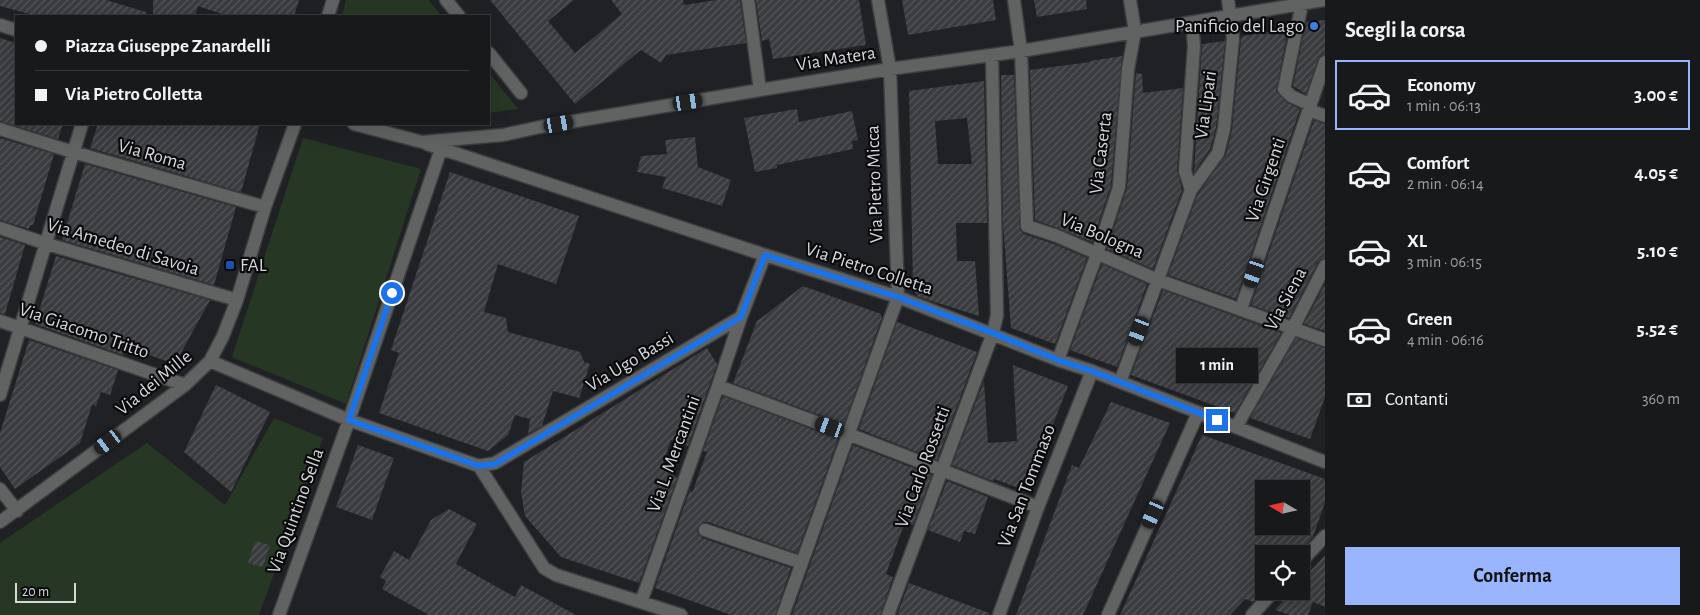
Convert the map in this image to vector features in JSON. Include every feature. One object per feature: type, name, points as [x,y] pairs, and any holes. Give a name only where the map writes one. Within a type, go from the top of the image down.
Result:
[{"type":"street","points":[[328,15],[333,0]]},
{"type":"street","points":[[446,0],[459,15]]},
{"type":"street","points":[[748,0],[760,90]]},
{"type":"street","name":"Via Pietro Micca","points":[[878,0],[890,69],[898,297]]},
{"type":"street","points":[[1014,0],[1021,51]]},
{"type":"street","name":"Via Caserta","points":[[1058,360],[1120,187],[1128,69],[1134,31],[1130,0]]},
{"type":"street","name":"Via Lipari","points":[[1120,382],[1191,190],[1218,153],[1224,129],[1233,38],[1228,0]]},
{"type":"street","name":"Via Matera","points":[[358,125],[422,142],[504,135],[540,127],[760,90],[890,69],[1021,51],[1325,0]]},
{"type":"street","points":[[1302,4],[1284,89],[1291,96],[1325,116]]},
{"type":"street","name":"Via Lipari","points":[[1191,190],[1185,171],[1194,46],[1192,23]]},
{"type":"street","points":[[0,25],[15,30]]},
{"type":"street","name":"Via Bologna","points":[[1021,51],[1027,226],[1158,280],[1325,340]]},
{"type":"street","points":[[490,54],[520,93]]},
{"type":"street","name":"Via Carlo Rossetti","points":[[888,615],[993,333],[997,315],[992,55]]},
{"type":"street","name":"Via Girgenti","points":[[1242,309],[1325,62]]},
{"type":"street","points":[[0,395],[82,125]]},
{"type":"street","name":"Via dei Mille","points":[[0,522],[185,385],[210,361],[223,336],[237,300],[265,207],[295,125]]},
{"type":"street","name":"Via Roma","points":[[0,129],[265,207]]},
{"type":"street","name":"Via Pietro Colletta","points":[[422,142],[898,297],[1198,413],[1324,457]]},
{"type":"street","name":"Via Quintino Sella","points":[[279,615],[349,420],[441,149]]},
{"type":"street","name":"Via Amedeo di Savoia","points":[[0,228],[47,244],[237,300]]},
{"type":"street","points":[[741,317],[765,255]]},
{"type":"street","name":"Via Siena","points":[[1236,427],[1325,266]]},
{"type":"street","points":[[783,615],[898,297]]},
{"type":"street","name":"Via L. Mercantini","points":[[641,602],[741,317]]},
{"type":"street","name":"Via Ugo Bassi","points":[[479,466],[495,464],[741,317]]},
{"type":"street","name":"Via Giacomo Tritto","points":[[0,322],[185,385]]},
{"type":"street","points":[[210,361],[349,420],[479,466],[544,568],[556,575],[681,615]]},
{"type":"street","name":"Via San Tommaso","points":[[999,615],[1038,506],[1092,371]]},
{"type":"street","points":[[718,386],[1038,506]]},
{"type":"street","points":[[1108,615],[1198,413]]},
{"type":"street","points":[[0,489],[17,511]]},
{"type":"street","points":[[705,530],[802,563]]},
{"type":"street","points":[[1310,552],[1325,536]]},
{"type":"street","points":[[1252,615],[1266,600]]},
{"type":"green space","points":[[346,0],[428,0],[441,15],[342,15]]},
{"type":"green space","points":[[490,74],[518,109],[490,113]]},
{"type":"green space","points":[[303,138],[421,169],[346,404],[232,357]]},
{"type":"green space","points":[[274,418],[323,438],[259,615],[0,615],[0,543],[147,443],[225,505]]},
{"type":"building","points":[[0,0],[106,0],[146,12],[146,15],[33,15],[0,6]]},
{"type":"building","points":[[153,0],[299,0],[294,15],[225,15],[198,6],[195,15],[153,15]]},
{"type":"building","points":[[490,0],[574,0],[548,21],[575,53],[622,14],[611,0],[683,0],[684,5],[717,0],[740,0],[746,43],[666,55],[661,63],[641,50],[575,104]]},
{"type":"building","points":[[756,0],[859,0],[866,45],[773,59],[769,39],[762,41]]},
{"type":"building","points":[[902,0],[993,0],[996,20],[908,35]]},
{"type":"building","points":[[1034,0],[1086,0],[1087,9],[1037,17]]},
{"type":"building","points":[[1325,20],[1325,54],[1318,59],[1306,94],[1293,86],[1306,22]]},
{"type":"building","points":[[1288,29],[1276,91],[1286,102],[1300,109],[1236,299],[1168,275],[1198,194],[1226,155],[1232,130],[1241,39],[1243,36]]},
{"type":"building","points":[[0,38],[15,43],[15,125],[63,125],[58,139],[0,121]]},
{"type":"building","points":[[1225,41],[1216,128],[1210,149],[1194,172],[1202,44]]},
{"type":"building","points":[[1122,56],[1111,185],[1092,242],[1035,220],[1030,70]]},
{"type":"building","points":[[1136,73],[1142,74],[1143,93],[1183,88],[1177,170],[1182,190],[1153,269],[1107,249],[1127,188]]},
{"type":"building","points":[[1001,75],[1014,75],[1020,230],[1024,234],[1087,258],[1055,344],[1011,328],[1003,223]]},
{"type":"building","points":[[984,81],[987,223],[956,223],[957,261],[975,261],[979,316],[919,297],[913,287],[909,91]],"holes":[[[967,118],[972,164],[938,164],[935,121]]]},
{"type":"building","points":[[797,109],[799,122],[852,111],[858,140],[852,141],[853,149],[777,165],[777,168],[755,172],[744,118]]},
{"type":"building","points":[[1314,120],[1325,124],[1325,258],[1318,262],[1289,318],[1251,305]]},
{"type":"building","points":[[98,125],[260,125],[241,192],[90,148]]},
{"type":"building","points":[[695,137],[698,167],[731,180],[722,206],[662,188],[666,177],[637,172],[641,156],[667,154],[665,140]]},
{"type":"building","points":[[0,138],[54,154],[33,225],[30,225],[29,229],[0,220]]},
{"type":"building","points":[[85,164],[236,207],[214,285],[62,240]]},
{"type":"building","points":[[450,172],[579,216],[556,284],[498,264],[484,312],[506,318],[508,332],[580,352],[584,362],[590,364],[579,398],[553,391],[542,426],[528,434],[530,419],[515,415],[508,435],[488,451],[379,413],[399,353],[391,350]]},
{"type":"building","points":[[0,237],[25,245],[5,314],[0,313]]},
{"type":"building","points":[[56,256],[210,300],[175,364],[126,347],[123,355],[35,324]]},
{"type":"building","points":[[1102,264],[1147,284],[1117,367],[1070,350]]},
{"type":"building","points":[[1325,284],[1325,331],[1304,324]]},
{"type":"building","points":[[803,286],[881,314],[882,317],[844,424],[733,383],[757,321]]},
{"type":"building","points":[[1163,290],[1281,333],[1235,413],[1131,375]]},
{"type":"building","points":[[897,322],[977,352],[937,460],[859,429]]},
{"type":"building","points":[[1296,338],[1325,348],[1325,397],[1310,439],[1250,418]]},
{"type":"building","points":[[29,340],[118,370],[110,395],[101,392],[96,406],[92,405],[80,443],[15,489],[0,467],[0,433]]},
{"type":"building","points":[[707,348],[717,364],[688,446],[671,440],[662,465],[677,478],[639,583],[561,557],[525,516],[521,492],[524,462]]},
{"type":"building","points":[[1013,365],[1068,386],[1027,491],[994,479],[993,481],[952,465],[984,381],[988,443],[1017,441]]},
{"type":"building","points":[[216,385],[270,412],[231,492],[184,452]]},
{"type":"building","points":[[723,396],[838,439],[797,553],[708,522],[703,522],[698,527],[697,532],[702,538],[791,568],[775,615],[731,615],[655,588],[690,490],[692,493],[707,452],[703,451]]},
{"type":"building","points":[[1111,402],[1170,423],[1083,615],[1016,615],[1072,465],[1079,468]]},
{"type":"building","points":[[1202,435],[1325,479],[1325,502],[1313,537],[1306,545],[1255,545],[1255,600],[1253,602],[1245,599],[1230,615],[1120,615]]},
{"type":"building","points":[[358,445],[394,458],[372,520],[336,507]]},
{"type":"building","points":[[853,445],[932,475],[913,525],[905,522],[886,574],[893,577],[880,615],[792,615]]},
{"type":"building","points":[[947,481],[988,497],[975,534],[964,531],[960,542],[928,530]]},
{"type":"building","points":[[449,509],[477,524],[456,564],[515,597],[521,585],[576,615],[429,615],[382,589],[386,581],[380,577],[394,551],[409,560],[431,520]]},
{"type":"building","points":[[255,541],[270,545],[263,567],[248,563]]},
{"type":"building","points":[[1325,555],[1325,607],[1313,602],[1308,615],[1290,615],[1275,610],[1284,600],[1310,600],[1310,571]]},
{"type":"building","points":[[909,583],[989,613],[989,615],[897,615]]},
{"type":"place","name":"Panificio del Lago","points":[[1314,26]]},
{"type":"place","name":"FAL","points":[[230,265]]},
{"type":"route","points":[[392,293],[349,420],[479,466],[495,464],[741,317],[765,255],[898,297],[1217,420]]}]
